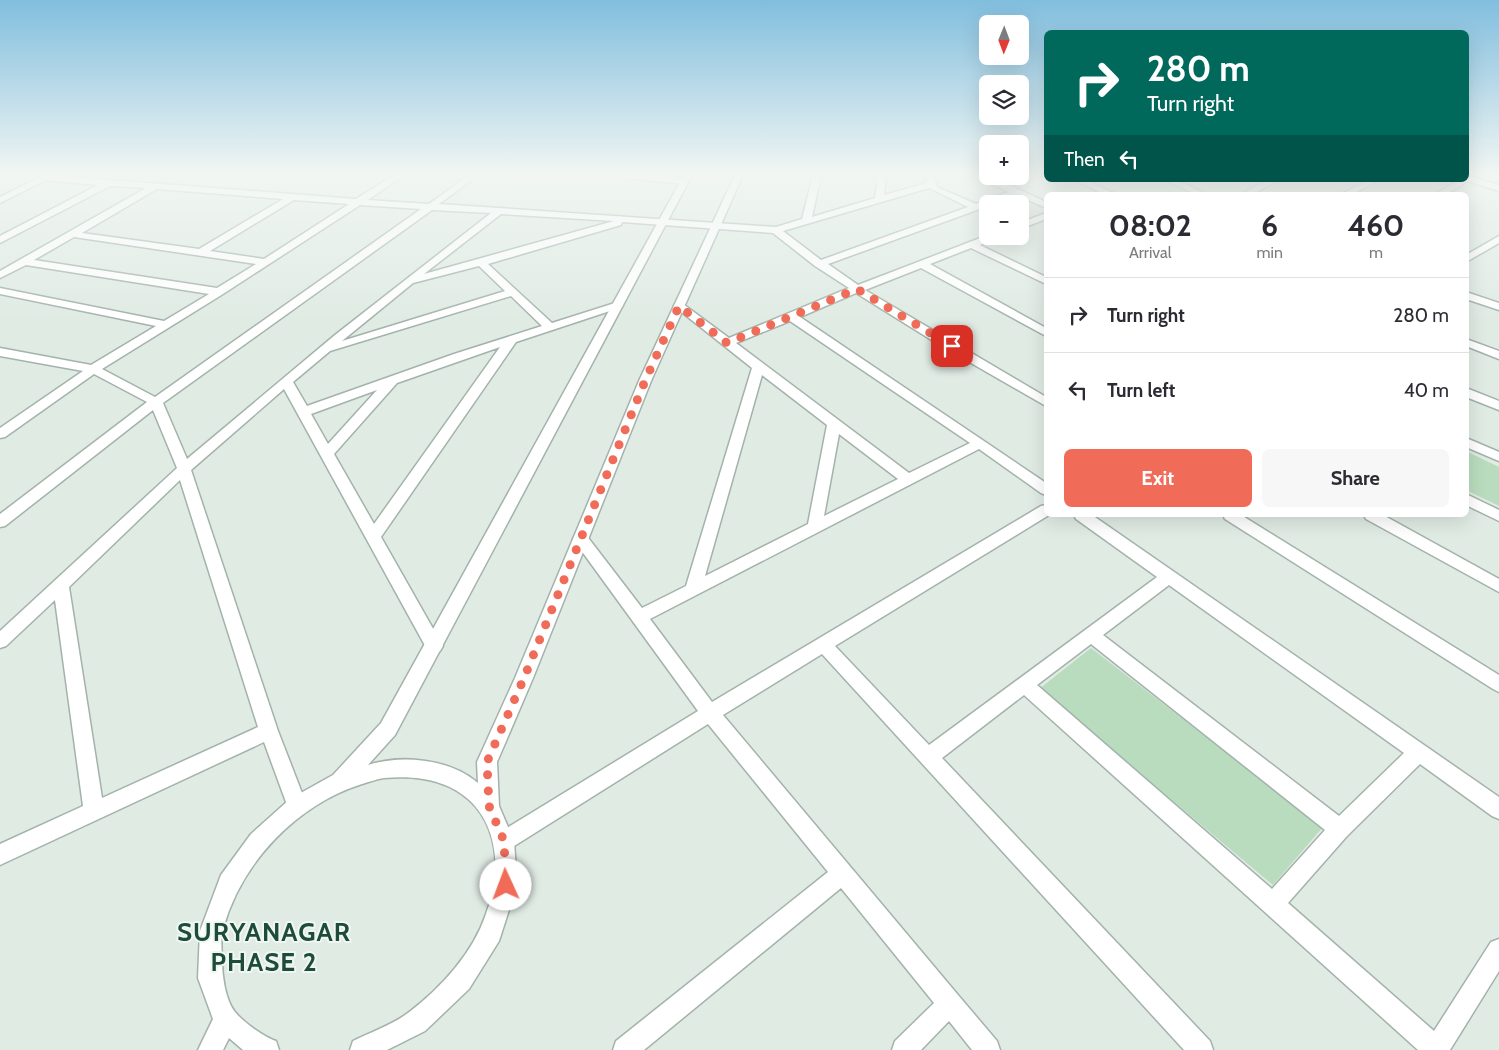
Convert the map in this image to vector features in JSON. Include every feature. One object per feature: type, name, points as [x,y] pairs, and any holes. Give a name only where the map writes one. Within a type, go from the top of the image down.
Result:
[{"type":"street","points":[[0,240],[30,224]]},
{"type":"street","points":[[0,274],[89,224]]},
{"type":"street","points":[[200,253],[249,224]]},
{"type":"street","points":[[0,434],[93,368],[219,292],[324,224]]},
{"type":"street","points":[[0,522],[156,402],[405,224]]},
{"type":"street","points":[[0,641],[184,469],[322,351],[483,224]]},
{"type":"street","points":[[409,282],[613,224]]},
{"type":"street","points":[[340,782],[388,729],[662,224]]},
{"type":"street","points":[[698,224],[776,230],[798,224]]},
{"type":"street","points":[[819,264],[929,224]]},
{"type":"street","points":[[362,1050],[416,1022],[461,981],[492,933],[506,885],[504,841],[489,806],[487,762],[524,678],[645,381],[716,225]]},
{"type":"street","points":[[776,230],[819,264],[857,289],[1044,401]]},
{"type":"street","points":[[71,234],[265,262]]},
{"type":"street","points":[[1469,257],[1499,240]]},
{"type":"street","points":[[727,343],[857,289],[979,242]]},
{"type":"street","points":[[972,245],[1044,280]]},
{"type":"street","points":[[23,261],[219,292]]},
{"type":"street","points":[[481,263],[550,327]]},
{"type":"street","points":[[922,264],[1044,332]]},
{"type":"street","points":[[1033,274],[1044,269]]},
{"type":"street","points":[[0,291],[164,324]]},
{"type":"street","points":[[322,351],[513,292]]},
{"type":"street","points":[[1469,296],[1499,307]]},
{"type":"street","points":[[303,412],[512,339],[618,305]]},
{"type":"street","points":[[679,306],[908,480]]},
{"type":"street","points":[[791,316],[980,443],[1044,489]]},
{"type":"street","points":[[373,537],[512,339]]},
{"type":"street","points":[[1469,343],[1499,355]]},
{"type":"street","points":[[0,352],[93,368],[156,402],[184,469],[269,731],[297,806]]},
{"type":"street","points":[[692,589],[759,366]]},
{"type":"street","points":[[326,454],[393,380]]},
{"type":"street","points":[[286,381],[434,646]]},
{"type":"street","points":[[1469,393],[1499,406]]},
{"type":"street","points":[[815,527],[834,424]]},
{"type":"street","points":[[639,617],[980,443]]},
{"type":"street","points":[[1469,443],[1499,457]]},
{"type":"street","points":[[1469,501],[1499,516]]},
{"type":"street","points":[[504,841],[710,713],[1044,511]]},
{"type":"street","points":[[1084,517],[1499,809]]},
{"type":"street","points":[[1233,517],[1499,684]]},
{"type":"street","points":[[1375,517],[1499,586]]},
{"type":"street","points":[[581,539],[710,713],[988,1050]]},
{"type":"street","points":[[928,757],[1168,576]]},
{"type":"street","points":[[61,585],[94,811]]},
{"type":"street","points":[[1091,635],[1340,829]]},
{"type":"street","points":[[824,645],[1201,1050]]},
{"type":"street","points":[[1024,684],[1436,1050],[1499,950]]},
{"type":"street","points":[[0,855],[269,731]]},
{"type":"street","points":[[1273,904],[1340,829],[1419,752]]},
{"type":"street","points":[[267,1050],[260,1048],[226,1020],[210,978],[211,931],[229,883],[258,840],[297,806],[340,782],[383,769],[425,769],[461,781],[489,806]]},
{"type":"street","points":[[625,1050],[843,873]]},
{"type":"street","points":[[904,1050],[950,1003]]},
{"type":"street","points":[[210,1050],[226,1020]]},
{"type":"green space","points":[[1469,452],[1499,467],[1499,506],[1469,491]]},
{"type":"green space","points":[[1091,648],[1323,827],[1273,885],[1039,689]]},
{"type":"district","name":"SURYANAGAR PHASE 2","points":[[264,947]]},
{"type":"route","points":[[506,885],[504,841],[489,806],[487,762],[524,678],[645,381],[679,306],[727,343],[857,289],[952,346]]}]
